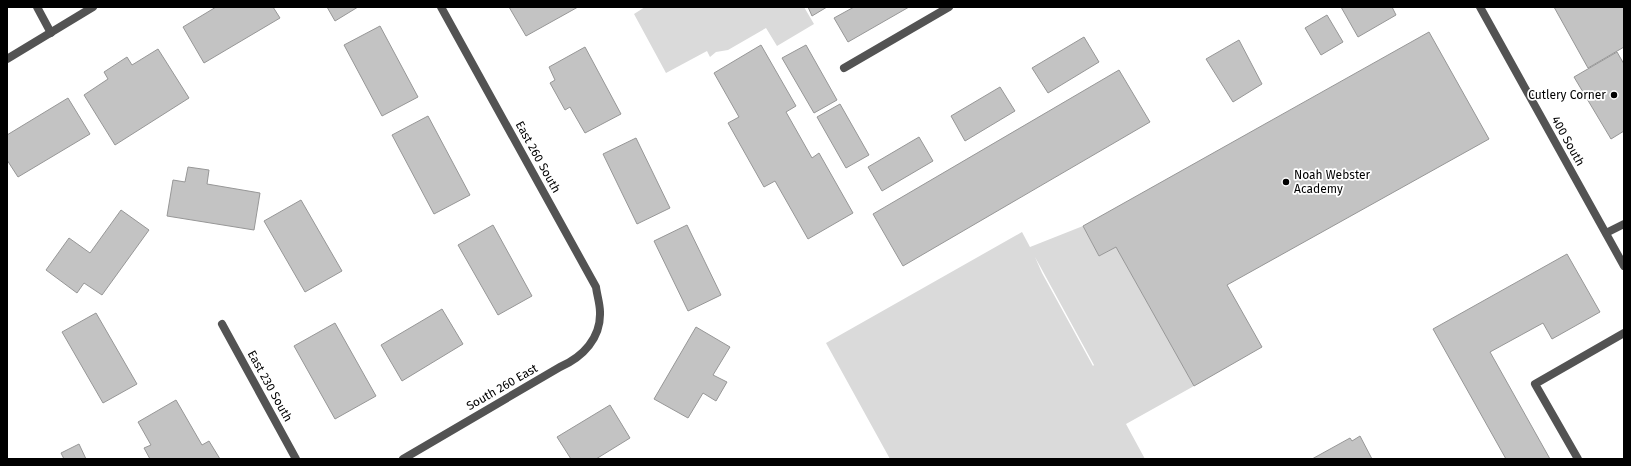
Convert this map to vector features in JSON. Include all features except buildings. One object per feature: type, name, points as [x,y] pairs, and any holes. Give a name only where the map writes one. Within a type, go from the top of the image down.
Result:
[{"type":"street","points":[[37,7],[51,33]]},
{"type":"street","points":[[7,59],[93,7]]},
{"type":"street","name":"East 260 South","points":[[441,7],[596,287],[601,311],[599,323]]},
{"type":"street","points":[[844,68],[949,7]]},
{"type":"street","name":"400 South","points":[[1480,7],[1624,266]]},
{"type":"street","points":[[1606,233],[1624,224]]},
{"type":"street","name":"South 260 East","points":[[403,459],[571,362],[582,354],[589,346],[596,335],[599,323]]},
{"type":"street","name":"East 230 South","points":[[222,324],[296,459]]},
{"type":"street","points":[[1578,459],[1535,384],[1624,333]]},
{"type":"shaded area","points":[[645,7],[804,7],[814,24],[777,46],[766,28],[728,50],[716,52],[710,57],[707,51],[666,73],[634,14]]},
{"type":"shaded area","points":[[1083,226],[1099,256],[1116,247],[1194,386],[1126,424],[1145,459],[890,459],[826,343],[1022,232],[1030,247]],"holes":[[[1035,257],[1094,365],[1093,366],[1042,273]]]},
{"type":"place","name":"Cutlery Corner","points":[[1614,95]]},
{"type":"place","name":"Noah Webster Academy","points":[[1286,182]]}]
